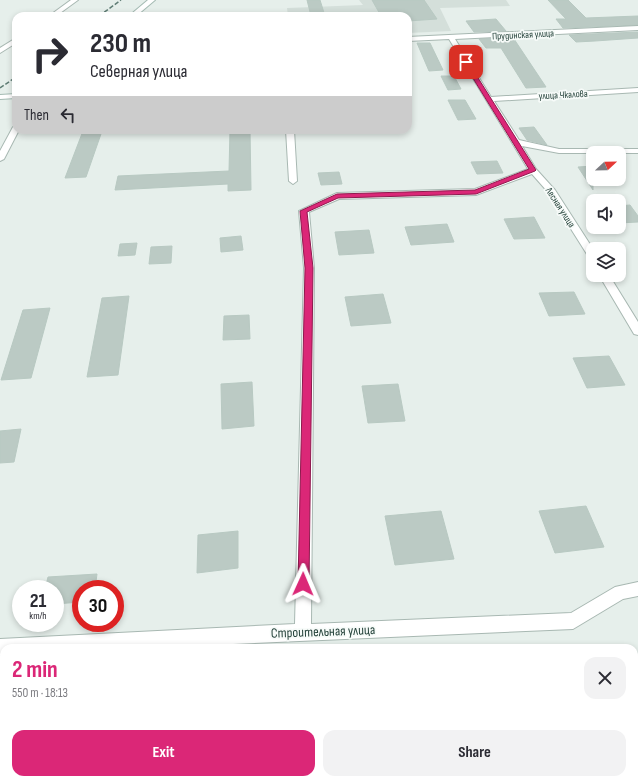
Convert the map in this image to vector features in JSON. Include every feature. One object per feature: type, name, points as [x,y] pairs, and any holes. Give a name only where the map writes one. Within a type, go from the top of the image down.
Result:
[{"type":"street","points":[[58,12],[75,0]]},
{"type":"street","points":[[137,12],[152,0]]},
{"type":"street","name":"Прудинская улица","points":[[412,39],[638,28]]},
{"type":"street","name":"Лесная улица","points":[[451,37],[533,170],[552,190],[586,246]]},
{"type":"street","points":[[0,51],[12,43]]},
{"type":"street","name":"улица Чкалова","points":[[489,99],[638,90]]},
{"type":"street","points":[[0,98],[12,96]]},
{"type":"street","points":[[0,159],[13,134]]},
{"type":"street","points":[[290,134],[293,181]]},
{"type":"street","points":[[515,142],[559,151],[638,151]]},
{"type":"street","points":[[303,632],[309,268],[304,211],[337,196],[476,192],[533,170]]},
{"type":"street","points":[[608,282],[638,331]]},
{"type":"street","name":"Строительная улица","points":[[61,644],[573,621],[620,592],[638,589]]},
{"type":"shaded area","points":[[359,0],[506,0],[510,6],[440,8],[451,31],[412,33],[412,12],[288,12],[287,8],[363,5]]},
{"type":"building","points":[[307,0],[320,0],[324,12],[310,12]]},
{"type":"building","points":[[372,0],[424,0],[437,19],[412,21],[412,12],[379,12]]},
{"type":"building","points":[[548,0],[568,0],[586,18],[638,16],[638,25],[563,28],[556,19],[566,19]]},
{"type":"building","points":[[496,19],[506,31],[474,32],[466,21]]},
{"type":"building","points":[[638,32],[638,38],[576,42],[569,35]]},
{"type":"building","points":[[479,39],[514,39],[546,87],[526,88],[501,48],[486,48]]},
{"type":"building","points":[[417,43],[430,43],[443,70],[429,71]]},
{"type":"building","points":[[441,76],[454,76],[461,89],[448,90]]},
{"type":"building","points":[[448,100],[465,100],[476,119],[458,120]]},
{"type":"building","points":[[534,127],[547,145],[527,140],[519,128]]},
{"type":"building","points":[[82,134],[101,134],[86,177],[65,178]]},
{"type":"building","points":[[230,134],[250,134],[251,190],[228,191],[228,184],[115,190],[118,176],[229,171]]},
{"type":"building","points":[[497,161],[503,173],[477,174],[471,162]]},
{"type":"building","points":[[586,166],[586,179],[578,167]]},
{"type":"building","points":[[339,172],[342,184],[321,185],[318,173]]},
{"type":"building","points":[[626,205],[630,205],[638,216],[638,222],[626,223]]},
{"type":"building","points":[[534,217],[545,238],[514,239],[504,219]]},
{"type":"building","points":[[447,224],[454,242],[411,245],[405,227]]},
{"type":"building","points":[[369,230],[374,253],[339,255],[335,232]]},
{"type":"building","points":[[241,236],[243,250],[221,252],[220,238]]},
{"type":"building","points":[[137,243],[135,255],[118,256],[120,244]]},
{"type":"building","points":[[172,246],[171,263],[149,264],[151,247]]},
{"type":"building","points":[[574,292],[585,314],[549,316],[539,293]]},
{"type":"building","points":[[383,294],[391,323],[351,326],[345,297]]},
{"type":"building","points":[[129,296],[118,375],[87,377],[102,298]]},
{"type":"building","points":[[50,308],[31,378],[1,380],[23,310]]},
{"type":"building","points":[[249,315],[250,339],[223,340],[224,316]]},
{"type":"building","points":[[609,356],[625,385],[587,388],[573,358]]},
{"type":"building","points":[[252,382],[254,426],[222,429],[221,384]]},
{"type":"building","points":[[398,384],[405,421],[368,423],[362,386]]},
{"type":"building","points":[[21,429],[14,462],[0,463],[0,431]]},
{"type":"building","points":[[586,506],[604,547],[555,553],[539,511]]},
{"type":"building","points":[[441,511],[454,559],[395,565],[385,516]]},
{"type":"building","points":[[238,531],[238,568],[197,573],[198,535]]},
{"type":"building","points":[[97,574],[96,580],[72,580],[72,603],[64,603],[64,580],[47,580],[48,577]]},
{"type":"railway","points":[[104,12],[121,0]]},
{"type":"railway","points":[[0,88],[12,80]]},
{"type":"route","points":[[303,584],[309,268],[304,211],[337,196],[476,192],[533,170],[466,62]]}]
